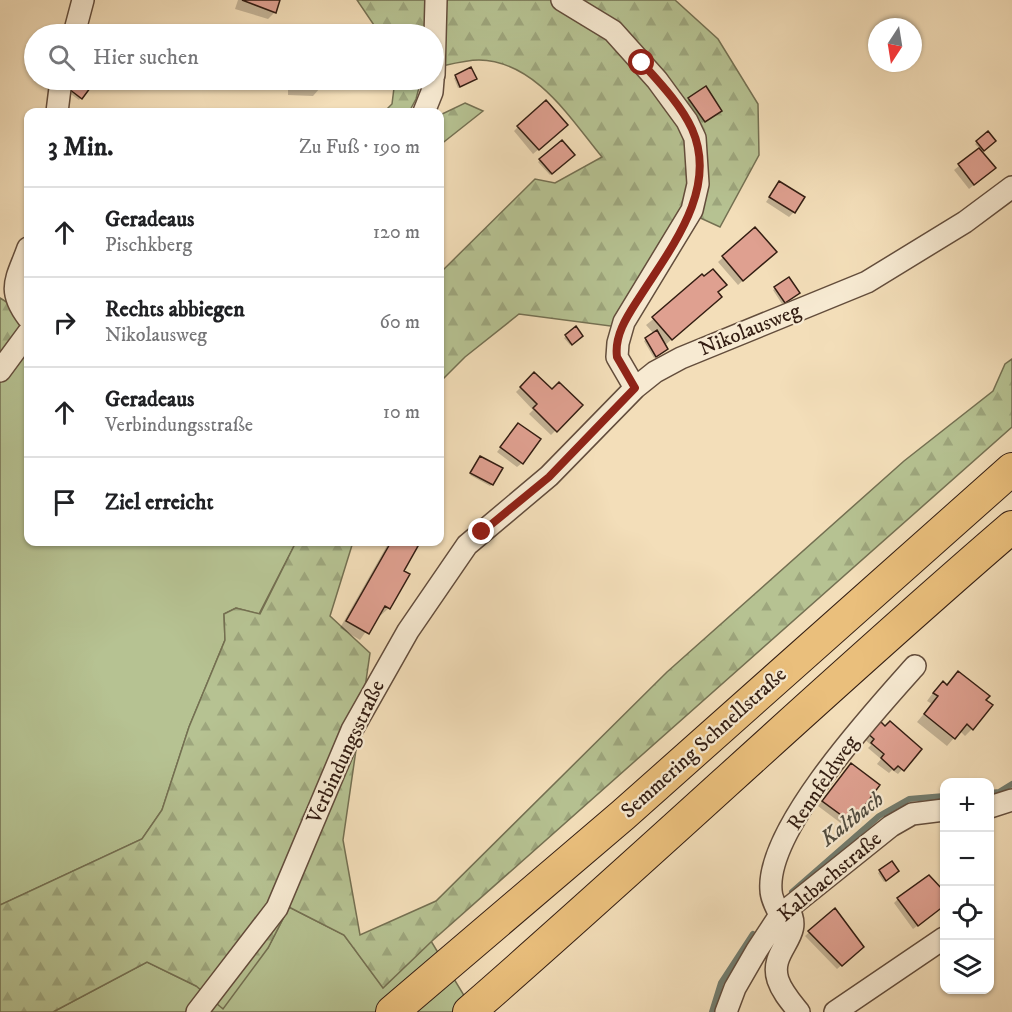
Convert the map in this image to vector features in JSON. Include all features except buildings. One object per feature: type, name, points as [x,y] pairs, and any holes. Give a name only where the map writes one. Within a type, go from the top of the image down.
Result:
[{"type":"highway","name":"Semmering Schnellstraße","points":[[393,1012],[623,815],[1012,469]]},
{"type":"highway","points":[[469,1012],[613,887],[941,588],[1012,527]]},
{"type":"street","points":[[77,24],[83,0]]},
{"type":"street","points":[[435,24],[436,0]]},
{"type":"street","points":[[562,0],[613,32],[662,87],[687,121],[695,138],[698,184],[692,210],[624,322],[618,343],[617,357],[635,388]]},
{"type":"street","points":[[58,108],[60,90]]},
{"type":"street","points":[[426,108],[432,90]]},
{"type":"street","name":"Nikolausweg","points":[[513,506],[549,477],[635,388],[655,372],[681,358],[867,282],[965,222],[1012,187]]},
{"type":"street","points":[[24,260],[15,287],[15,301],[24,313]]},
{"type":"street","points":[[0,371],[24,338]]},
{"type":"street","name":"Verbindungsstraße","points":[[197,1012],[277,908],[352,730],[413,623],[466,545],[513,506]]},
{"type":"street","name":"Rennfeldweg","points":[[799,1012],[785,995],[777,978],[777,960],[794,926],[794,919],[780,908],[771,883],[774,861],[803,806],[861,727],[915,666]]},
{"type":"street","points":[[994,806],[1012,800]]},
{"type":"street","name":"Kaltbachstraße","points":[[726,1012],[746,969],[780,908],[891,826],[912,814],[940,811]]},
{"type":"street","points":[[836,1012],[942,940]]},
{"type":"green space","points":[[357,0],[675,0],[718,39],[758,104],[759,155],[720,227],[683,210],[618,327],[519,314],[465,357],[444,378],[444,269],[535,179],[555,183],[602,157],[550,94],[517,70],[499,63],[479,60],[444,66],[444,24],[373,24]]},
{"type":"green space","points":[[394,90],[418,90],[411,108],[388,108],[392,104]]},
{"type":"green space","points":[[465,103],[483,111],[444,142],[444,113]]},
{"type":"green space","points":[[0,298],[24,313],[24,353],[0,374]]},
{"type":"green space","points":[[24,353],[24,546],[294,546],[259,614],[236,608],[224,614],[225,640],[189,727],[162,810],[142,839],[0,905],[0,374]]},
{"type":"green space","points":[[1012,359],[1012,427],[432,941],[383,988],[344,935],[289,907],[268,948],[223,1009],[196,986],[147,962],[53,1012],[0,1012],[0,905],[142,839],[162,810],[189,727],[225,640],[224,614],[236,608],[260,614],[294,546],[352,546],[330,616],[370,653],[343,840],[360,935],[436,901],[667,672],[904,461],[993,391],[1005,364]]},
{"type":"green space","points":[[289,907],[344,935],[383,987],[431,941],[474,1012],[53,1012],[147,962],[196,986],[268,948]]},
{"type":"waterway","name":"Kaltbach","points":[[994,793],[1012,784]]},
{"type":"waterway","name":"Kaltbach","points":[[792,892],[879,816],[909,799],[940,796]]},
{"type":"waterway","name":"Kaltbach","points":[[712,1012],[721,983],[753,934]]},
{"type":"route","points":[[482,532],[549,477],[635,388],[624,371],[616,351],[624,322],[692,210],[698,184],[698,160],[692,130],[673,101],[642,63]]}]
